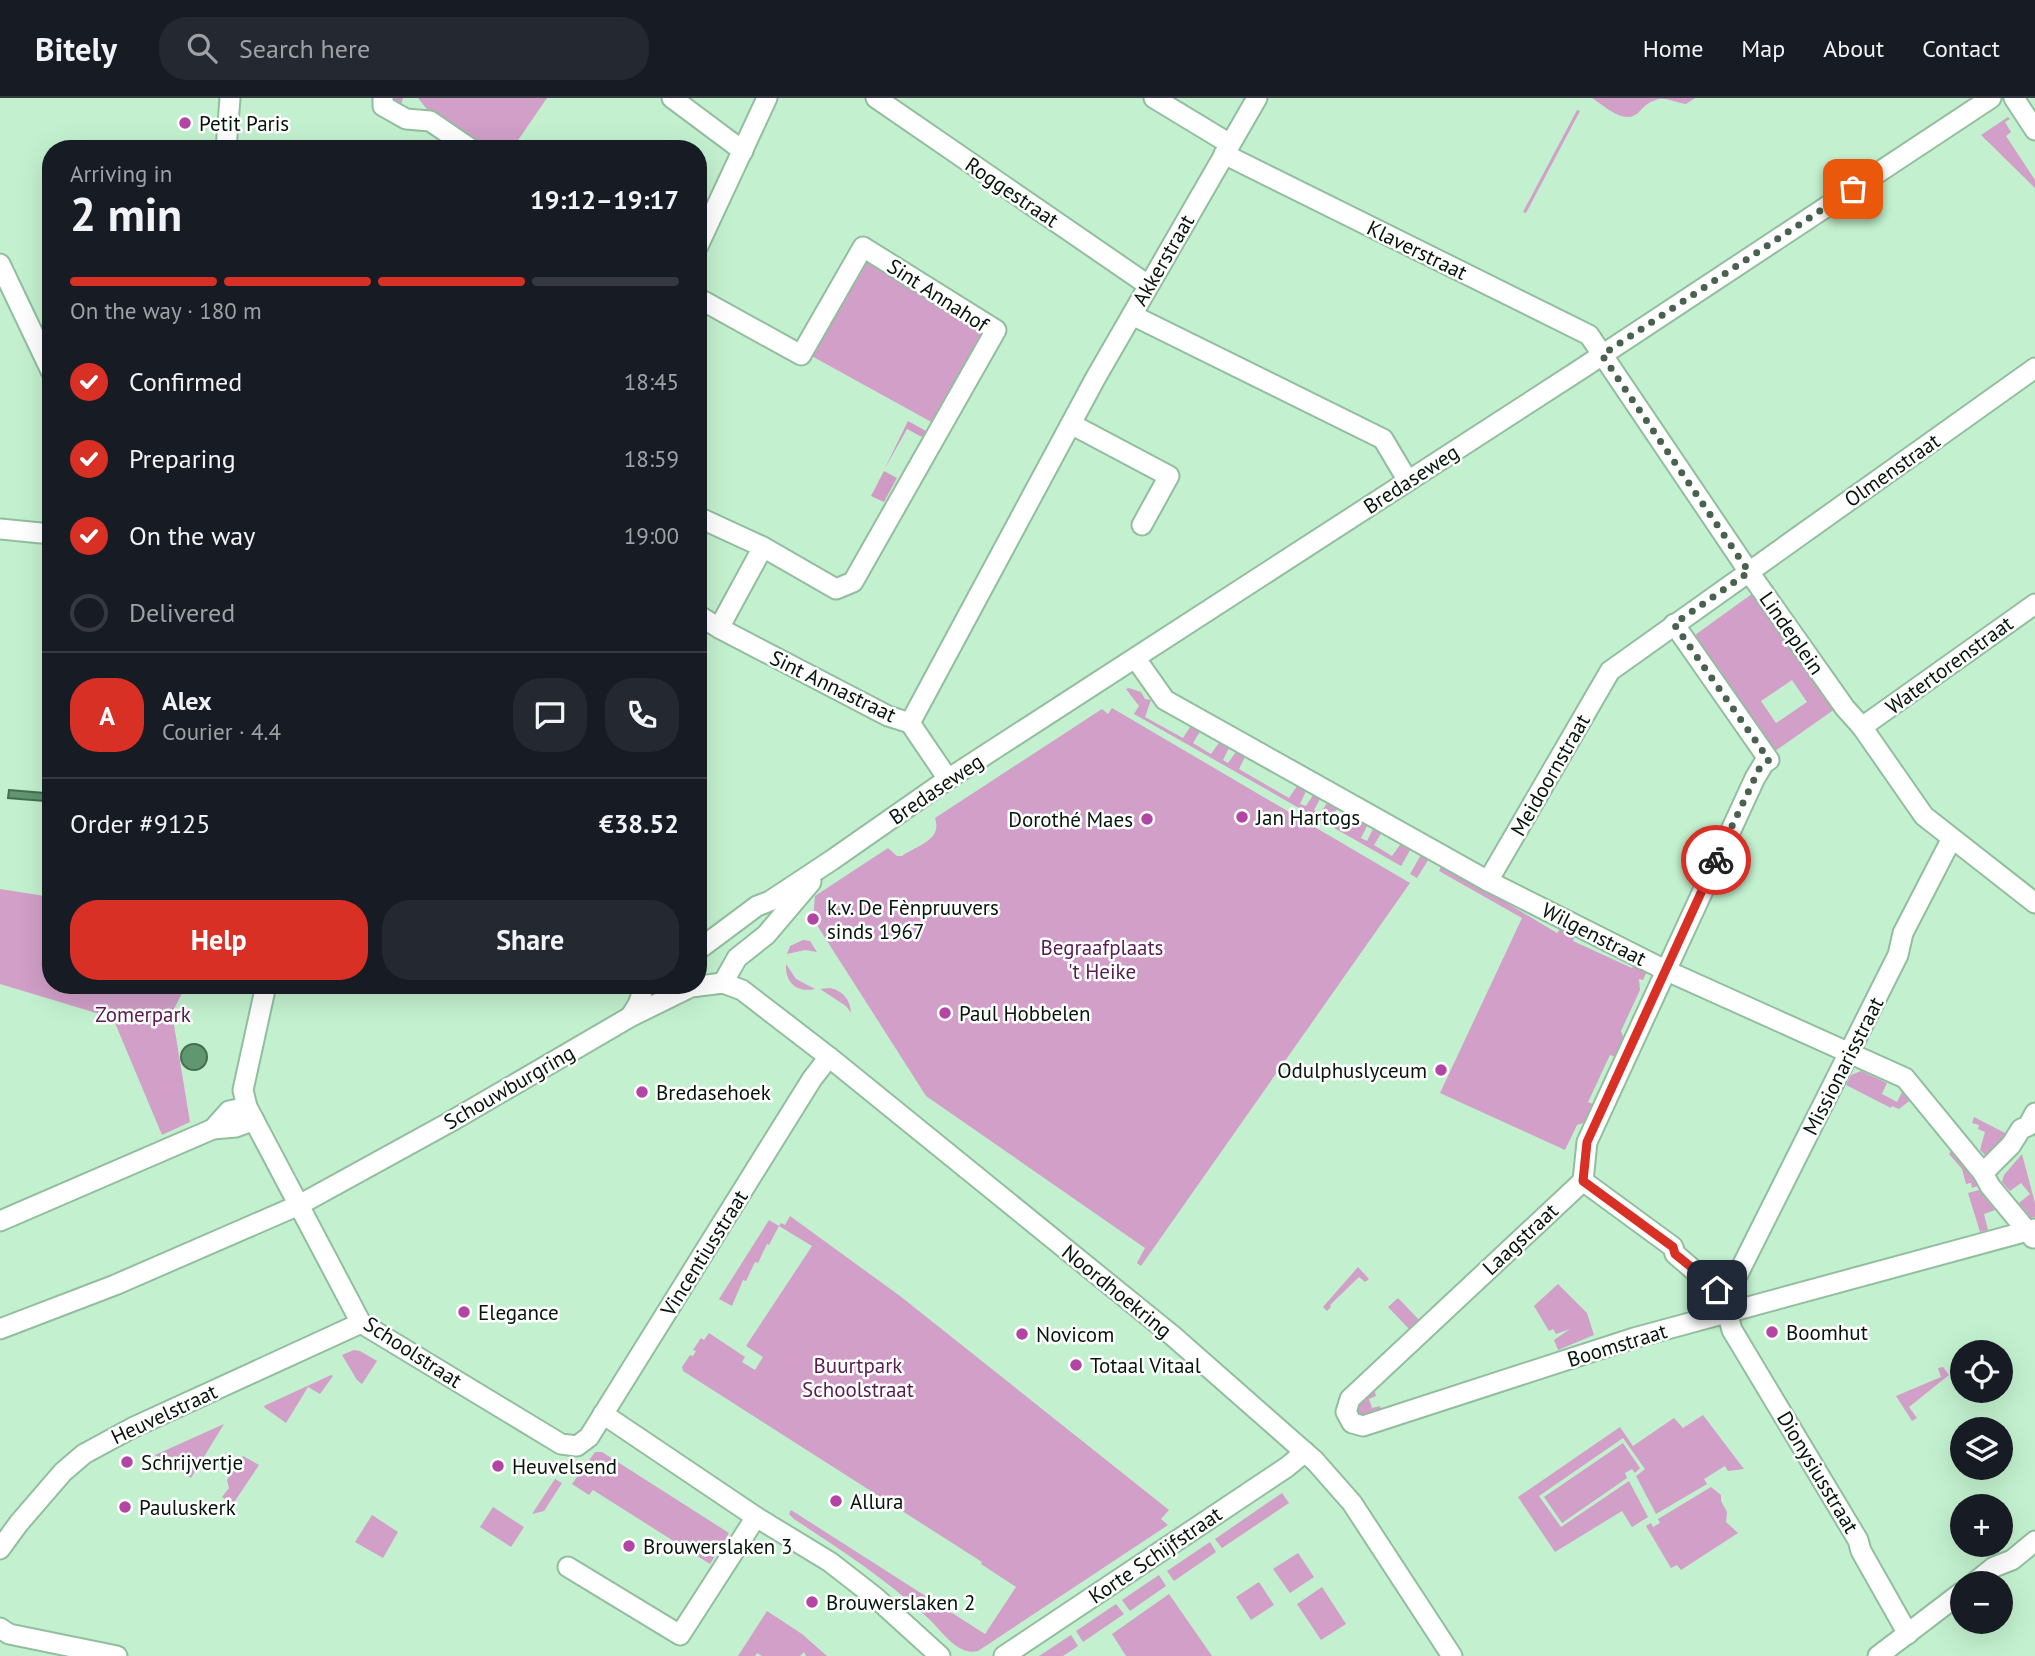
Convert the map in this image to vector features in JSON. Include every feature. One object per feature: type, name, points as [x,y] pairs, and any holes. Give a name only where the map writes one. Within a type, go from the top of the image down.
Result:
[{"type":"street","points":[[229,140],[230,98]]},
{"type":"street","points":[[383,98],[383,106],[406,119],[430,121],[458,140]]},
{"type":"street","points":[[672,98],[743,151]]},
{"type":"street","points":[[707,227],[767,98]]},
{"type":"street","name":"Roggestraat","points":[[876,98],[1148,285]]},
{"type":"street","name":"Klaverstraat","points":[[1154,98],[1227,149],[1589,335],[1749,572]]},
{"type":"street","name":"Akkerstraat","points":[[910,723],[1071,424],[1256,98]]},
{"type":"street","name":"Bredaseweg","points":[[769,901],[948,779],[1602,355],[1991,98]]},
{"type":"street","points":[[2014,98],[2035,130]]},
{"type":"street","name":"Sint Annahof","points":[[707,303],[801,355],[863,247],[996,330],[853,582],[836,589],[763,547],[707,521]]},
{"type":"street","points":[[0,264],[42,353]]},
{"type":"street","points":[[1132,315],[1383,439],[1408,481]]},
{"type":"street","name":"Olmenstraat","points":[[1749,572],[2035,368]]},
{"type":"street","points":[[1071,424],[1169,476],[1142,525]]},
{"type":"street","points":[[0,529],[42,533]]},
{"type":"street","points":[[719,628],[763,547]]},
{"type":"street","name":"Lindeplein","points":[[1611,670],[1749,572],[1924,816],[1951,840],[2035,903]]},
{"type":"street","name":"Watertorenstraat","points":[[1862,727],[2035,604]]},
{"type":"street","name":"Sint Annastraat","points":[[707,621],[888,716],[910,723],[948,779]]},
{"type":"street","points":[[1674,624],[1769,760],[1764,763],[1755,778],[1587,1142],[1583,1181],[1673,1247],[1675,1254],[1706,1279],[1707,1283],[1717,1290],[1727,1288]]},
{"type":"street","name":"Wilgenstraat","points":[[1136,659],[1165,700],[1488,881],[1665,970],[1905,1078],[1983,1173],[1990,1186],[2033,1234]]},
{"type":"street","name":"Meidoornstraat","points":[[1488,881],[1611,670]]},
{"type":"street","name":"Missionarisstraat","points":[[1727,1288],[1738,1274],[1850,1053],[1898,955],[1903,933],[1951,840]]},
{"type":"street","name":"Bredaseweg","points":[[723,983],[737,958],[766,935],[797,896],[832,860]]},
{"type":"street","points":[[707,943],[757,906],[769,901]]},
{"type":"street","points":[[737,958],[743,934],[769,901]]},
{"type":"street","name":"Schouwburgring","points":[[707,985],[723,983]]},
{"type":"street","name":"Noordhoekring","points":[[723,983],[742,990],[829,1057],[1173,1336],[1305,1452],[1352,1503],[1452,1656]]},
{"type":"street","points":[[264,994],[243,1090],[250,1113],[299,1205]]},
{"type":"street","points":[[630,1017],[639,1005],[642,994]]},
{"type":"street","name":"Schouwburgring","points":[[0,1329],[114,1285],[299,1205],[450,1122],[630,1017],[677,994]]},
{"type":"street","name":"Vincentiusstraat","points":[[578,1446],[589,1437],[805,1091],[829,1057]]},
{"type":"street","points":[[0,1221],[213,1129],[229,1111],[250,1113]]},
{"type":"street","points":[[1983,1173],[2011,1145],[2021,1129],[2028,1126],[2035,1113]]},
{"type":"street","name":"Laagstraat","points":[[1363,1426],[1355,1424],[1348,1416],[1346,1408],[1350,1399],[1583,1181]]},
{"type":"street","name":"Schoolstraat","points":[[299,1205],[361,1323],[561,1444],[578,1446]]},
{"type":"street","name":"Boomstraat","points":[[1363,1426],[1634,1338],[2033,1234]]},
{"type":"street","name":"Dionysiusstraat","points":[[1727,1288],[1732,1330],[1858,1540],[1861,1551],[1908,1634]]},
{"type":"street","name":"Heuvelstraat","points":[[0,1549],[63,1472],[84,1454],[132,1428],[361,1323]]},
{"type":"street","points":[[603,1415],[830,1563],[866,1590],[940,1656]]},
{"type":"street","name":"Korte Schijfstraat","points":[[1004,1656],[1287,1467],[1305,1452]]},
{"type":"street","points":[[568,1567],[680,1635],[756,1517]]},
{"type":"street","points":[[1989,1571],[2012,1560],[2035,1541]]},
{"type":"street","points":[[1878,1656],[1950,1601]]},
{"type":"street","points":[[0,1628],[9,1634],[111,1655]]},
{"type":"green space","points":[[391,98],[403,98],[400,108]]},
{"type":"green space","points":[[418,98],[547,98],[518,140],[466,140],[404,110],[430,113]]},
{"type":"green space","points":[[1592,98],[1695,98],[1686,104],[1659,99],[1629,117],[1616,114]]},
{"type":"green space","points":[[1577,110],[1580,111],[1526,213],[1523,212]]},
{"type":"green space","points":[[2008,117],[2010,119],[2005,122],[2011,132],[2006,136],[2035,180],[2035,188],[1981,135]]},
{"type":"green space","points":[[864,255],[988,333],[935,424],[808,354]]},
{"type":"green space","points":[[1756,591],[1835,709],[1775,751],[1689,637]],"holes":[[[1792,680],[1807,702],[1776,723],[1761,701]]]},
{"type":"green space","points":[[1126,689],[1141,692],[1145,699],[1151,700],[1145,717],[1183,738],[1192,724],[1201,730],[1193,743],[1211,754],[1221,740],[1230,746],[1223,760],[1228,763],[1238,749],[1246,755],[1239,769],[1289,798],[1299,783],[1307,789],[1300,804],[1306,806],[1315,792],[1321,797],[1314,810],[1319,815],[1329,800],[1338,807],[1331,821],[1349,831],[1358,817],[1368,824],[1361,838],[1367,841],[1374,827],[1382,832],[1374,845],[1392,856],[1402,842],[1412,847],[1401,866],[1134,714],[1139,706]]},
{"type":"green space","name":"Begraafplaats 't Heike","points":[[1112,708],[1410,883],[1141,1266],[1137,1263],[1145,1248],[926,1096],[813,919],[815,896],[888,848],[897,856],[902,856],[922,845],[935,832],[935,818],[1102,709],[1108,714]]},
{"type":"green space","points":[[1422,853],[1430,857],[1417,878],[1410,874]]},
{"type":"green space","points":[[1442,864],[1557,933],[1561,928],[1575,934],[1573,941],[1632,968],[1636,963],[1649,967],[1643,980],[1639,979],[1640,990],[1621,1031],[1624,1039],[1636,1034],[1617,1057],[1610,1055],[1588,1102],[1595,1105],[1593,1120],[1577,1125],[1565,1150],[1440,1093],[1522,918],[1439,871]]},
{"type":"green space","name":"Zomerpark","points":[[0,889],[42,896],[42,994],[182,994],[172,1013],[190,1122],[162,1135],[110,1011],[103,1015],[0,984]]},
{"type":"green space","points":[[803,940],[810,941],[817,952],[805,950],[787,954],[790,946]]},
{"type":"green space","points":[[786,964],[796,979],[815,989],[803,989],[793,985],[786,971]]},
{"type":"green space","points":[[830,988],[845,996],[851,1013],[846,1006],[820,989]]},
{"type":"green space","points":[[1861,1071],[1887,1083],[1882,1094],[1897,1102],[1904,1088],[1913,1098],[1899,1109],[1892,1106],[1891,1108],[1846,1085],[1851,1075]]},
{"type":"green space","points":[[1974,1117],[2007,1134],[1989,1154],[1985,1155],[1980,1150],[1985,1132],[1978,1129],[1979,1125],[1972,1123]]},
{"type":"green space","points":[[1951,1151],[1964,1167],[1968,1164],[1981,1185],[1972,1188],[1971,1183],[1966,1184],[1962,1169],[1949,1154]]},
{"type":"green space","points":[[2022,1154],[2035,1203],[2035,1217],[2031,1218],[2019,1203],[2030,1194],[2021,1183],[2010,1191],[2002,1182],[2004,1175]]},
{"type":"green space","points":[[1979,1190],[1995,1210],[1984,1214],[1988,1230],[1980,1232],[1968,1193]]},
{"type":"green space","name":"Buurtpark Schoolstraat","points":[[790,1216],[900,1296],[1169,1510],[1161,1519],[1168,1525],[978,1651],[970,1652],[957,1646],[896,1590],[794,1519],[789,1514],[791,1510],[985,1634],[1016,1587],[981,1564],[982,1562],[683,1371],[682,1367],[690,1355],[693,1356],[696,1351],[693,1350],[701,1338],[704,1340],[709,1333],[745,1357],[742,1362],[755,1370],[763,1357],[746,1346],[812,1246],[779,1226],[781,1223],[785,1225]]},
{"type":"green space","points":[[769,1220],[779,1226],[746,1281],[743,1280],[732,1306],[719,1299]]},
{"type":"green space","points":[[1358,1267],[1369,1279],[1365,1282],[1359,1277],[1327,1311],[1323,1307]]},
{"type":"green space","points":[[1558,1284],[1587,1313],[1594,1335],[1558,1350],[1554,1340],[1570,1329],[1556,1334],[1553,1329],[1549,1331],[1534,1306]]},
{"type":"green space","points":[[1398,1298],[1422,1323],[1412,1332],[1388,1307]]},
{"type":"green space","points":[[354,1350],[377,1361],[362,1384],[342,1355]]},
{"type":"green space","points":[[1943,1367],[1949,1375],[1909,1407],[1917,1418],[1912,1421],[1896,1396],[1941,1377],[1938,1368]]},
{"type":"green space","points":[[333,1376],[320,1394],[308,1387],[286,1423],[264,1406]]},
{"type":"green space","points":[[1373,1385],[1376,1396],[1369,1399],[1372,1408],[1380,1406],[1381,1410],[1372,1417],[1360,1416],[1356,1405]]},
{"type":"green space","points":[[1703,1415],[1744,1469],[1728,1471],[1725,1466],[1704,1479],[1707,1484],[1656,1514],[1636,1476],[1645,1469],[1623,1438],[1539,1496],[1561,1527],[1629,1481],[1648,1517],[1632,1527],[1622,1511],[1555,1552],[1518,1497],[1620,1427],[1633,1446],[1674,1418],[1683,1428]]},
{"type":"green space","points":[[224,1424],[191,1478],[155,1455]]},
{"type":"green space","points":[[1623,1443],[1640,1468],[1635,1473],[1632,1469],[1625,1473],[1627,1478],[1562,1523],[1544,1497]]},
{"type":"green space","points":[[595,1452],[602,1452],[729,1533],[720,1549],[716,1547],[714,1551],[717,1553],[710,1564],[593,1490],[589,1495],[572,1484]]},
{"type":"green space","points":[[243,1456],[259,1465],[233,1504],[222,1497],[229,1488],[227,1480]]},
{"type":"green space","points":[[555,1479],[562,1483],[544,1511],[532,1514]]},
{"type":"green space","points":[[1711,1487],[1721,1495],[1727,1512],[1726,1522],[1738,1533],[1681,1570],[1677,1565],[1671,1568],[1646,1526],[1651,1523],[1653,1527],[1660,1523],[1658,1519]]},
{"type":"green space","points":[[1282,1493],[1289,1503],[1222,1548],[1215,1539]]},
{"type":"green space","points":[[493,1507],[524,1527],[511,1547],[480,1527]]},
{"type":"green space","points":[[372,1515],[398,1532],[383,1558],[355,1542]]},
{"type":"green space","points":[[1210,1542],[1216,1552],[1174,1581],[1167,1571]]},
{"type":"green space","points":[[1298,1553],[1314,1577],[1290,1593],[1273,1569]]},
{"type":"green space","points":[[1159,1575],[1166,1586],[1130,1611],[1122,1600]]},
{"type":"green space","points":[[1259,1582],[1274,1605],[1251,1620],[1236,1597]]},
{"type":"green space","points":[[1322,1587],[1346,1624],[1321,1640],[1297,1604]]},
{"type":"green space","points":[[1169,1594],[1212,1656],[1126,1656],[1112,1634]]},
{"type":"green space","points":[[1116,1604],[1124,1614],[1083,1642],[1076,1631]]},
{"type":"green space","points":[[767,1611],[802,1634],[827,1656],[806,1656],[804,1652],[800,1656],[762,1656],[757,1653],[755,1656],[738,1656]]},
{"type":"green space","points":[[1071,1635],[1078,1646],[1063,1656],[1039,1656]]},
{"type":"shaded area","points":[[908,421],[926,431],[922,437],[907,429],[884,470]]},
{"type":"shaded area","points":[[884,471],[897,478],[884,502],[871,496]]},
{"type":"shaded area","points":[[9,790],[42,793],[42,801],[8,798]]},
{"type":"shaded area","points":[[194,1044],[203,1048],[207,1057],[203,1066],[194,1070],[185,1066],[181,1057],[185,1048]]},
{"type":"way so far","points":[[1716,860],[1760,767],[1769,760],[1674,624],[1749,572],[1602,355],[1853,189]]},
{"type":"place","name":"Petit Paris","points":[[185,123]]},
{"type":"place","name":"Jan Hartogs","points":[[1242,817]]},
{"type":"place","name":"Dorothé Maes","points":[[1147,819]]},
{"type":"place","name":"k.v. De Fènpruuvers sinds 1967","points":[[813,919]]},
{"type":"place","name":"Paul Hobbelen","points":[[945,1013]]},
{"type":"place","name":"Odulphuslyceum","points":[[1441,1070]]},
{"type":"place","name":"Bredasehoek","points":[[642,1092]]},
{"type":"place","name":"Elegance","points":[[464,1312]]},
{"type":"place","name":"Boomhut","points":[[1772,1332]]},
{"type":"place","name":"Novicom","points":[[1022,1334]]},
{"type":"place","name":"Totaal Vitaal","points":[[1076,1365]]},
{"type":"place","name":"Schrijvertje","points":[[127,1462]]},
{"type":"place","name":"Heuvelsend","points":[[498,1466]]},
{"type":"place","name":"Allura","points":[[836,1501]]},
{"type":"place","name":"Pauluskerk","points":[[125,1507]]},
{"type":"place","name":"Brouwerslaken 3","points":[[629,1546]]},
{"type":"place","name":"Brouwerslaken 2","points":[[812,1602]]},
{"type":"route","points":[[1716,860],[1587,1142],[1583,1181],[1673,1247],[1675,1254],[1717,1290]]}]
